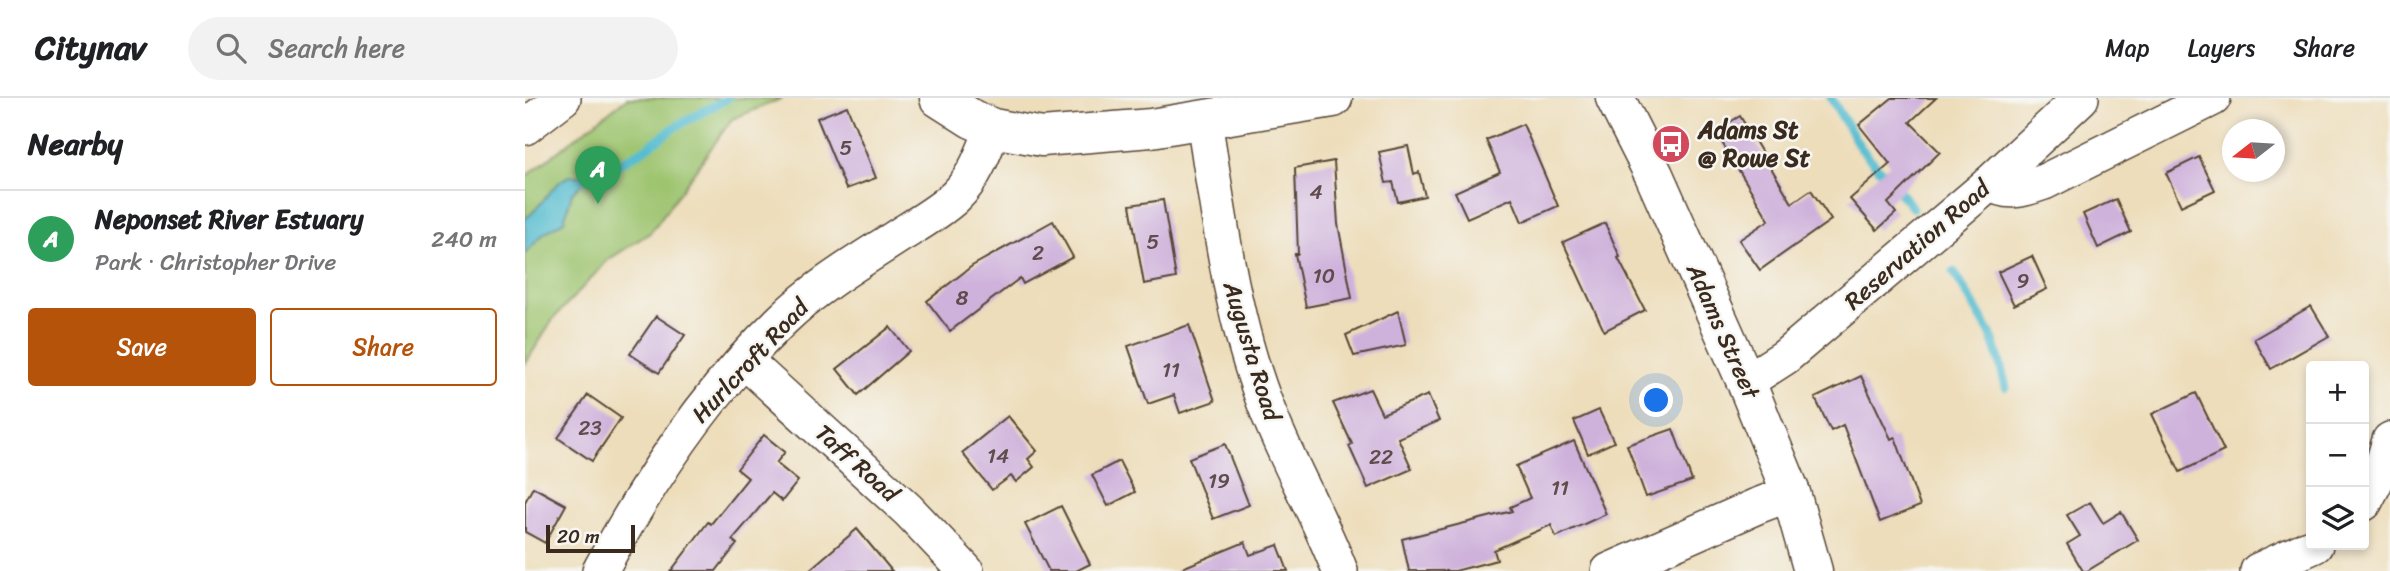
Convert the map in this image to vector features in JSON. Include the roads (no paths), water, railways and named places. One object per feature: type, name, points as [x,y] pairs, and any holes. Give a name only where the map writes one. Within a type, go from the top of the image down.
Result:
[{"type":"main road","points":[[939,98],[993,128],[1042,137],[1151,128],[1333,98]]},
{"type":"main road","name":"Adams Street","points":[[1625,101],[1654,175],[1746,382],[1791,493],[1814,571]]},
{"type":"street","points":[[525,127],[563,98]]},
{"type":"street","name":"Reservation Road","points":[[1746,382],[1785,357],[1990,183],[2081,98]]},
{"type":"street","points":[[1990,183],[2004,190],[2014,191],[2044,183],[2213,98]]},
{"type":"street","name":"Augusta Road","points":[[1204,120],[1229,273],[1250,361],[1274,426],[1340,571]]},
{"type":"street","name":"Hurlcroft Road","points":[[600,571],[667,457],[744,360],[783,319],[820,289],[956,197],[979,164],[993,128]]},
{"type":"street","name":"Taff Road","points":[[744,360],[908,510],[966,571]]},
{"type":"street","points":[[2369,493],[2382,468],[2390,440]]},
{"type":"street","points":[[1609,571],[1791,493]]},
{"type":"street","points":[[2258,571],[2306,549]]},
{"type":"water","points":[[569,176],[590,176],[572,193],[564,221],[543,234],[525,254],[525,219],[557,184]]},
{"type":"waterway","points":[[581,181],[602,174],[645,149],[675,127],[728,98]]},
{"type":"waterway","points":[[1831,98],[1860,147],[1913,208]]},
{"type":"waterway","points":[[1954,272],[1990,333],[2006,387]]},
{"type":"place","name":"Adams St @ Rowe St","points":[[1671,144]]},
{"type":"place","name":"Neponset River Estuary","points":[[598,204]]}]
